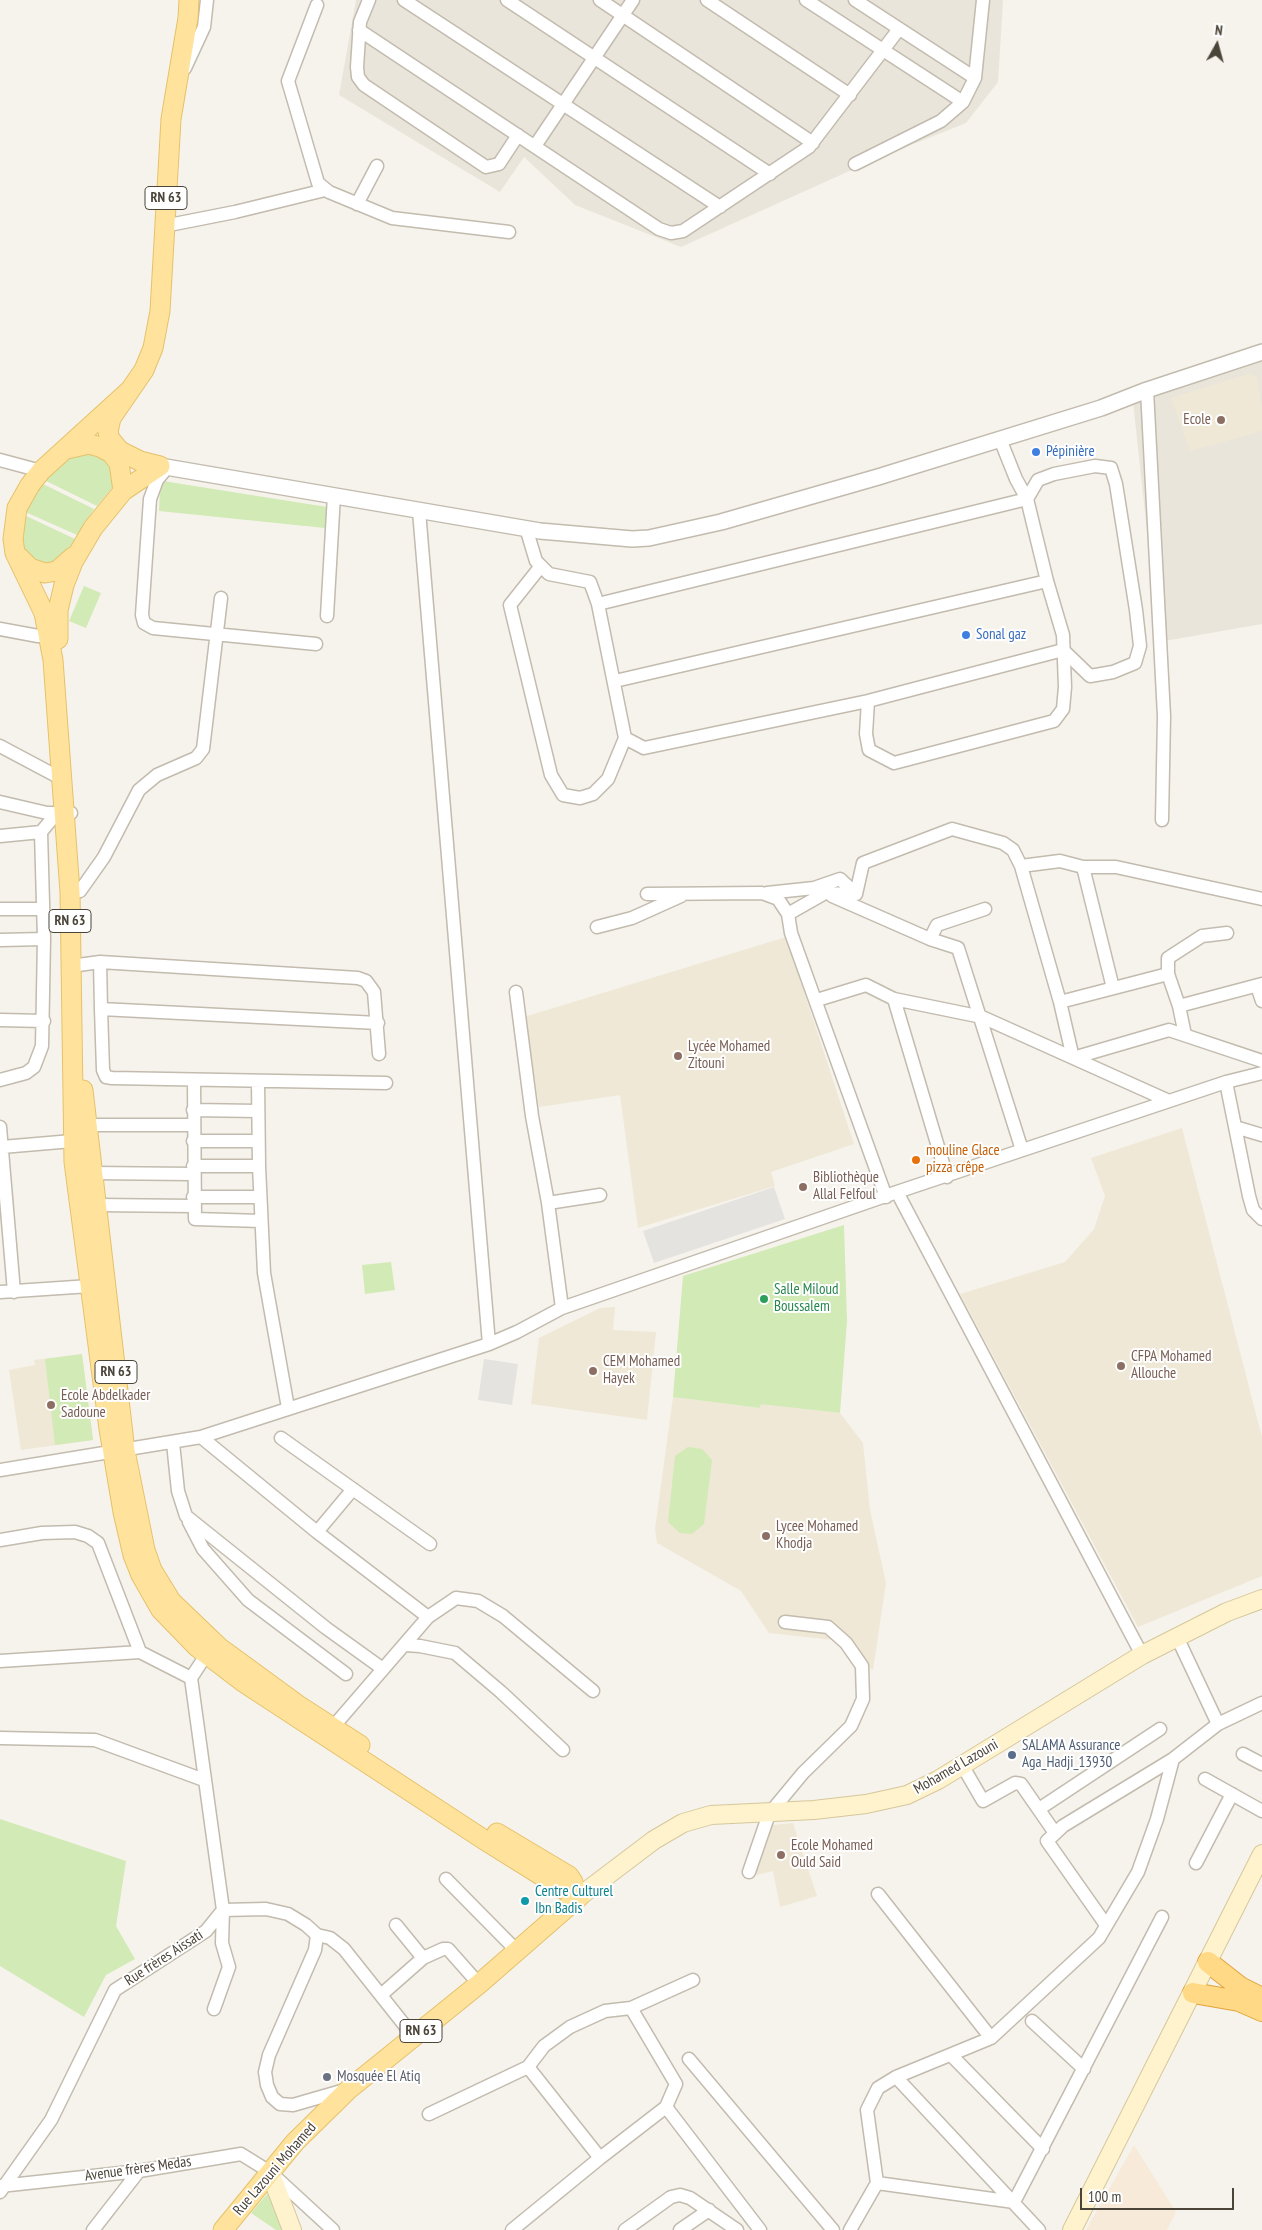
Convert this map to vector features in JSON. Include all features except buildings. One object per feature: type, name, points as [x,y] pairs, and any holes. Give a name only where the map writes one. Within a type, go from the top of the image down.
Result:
[{"type":"highway","points":[[1208,1962],[1240,1987],[1262,1998]]},
{"type":"highway","points":[[1193,1993],[1239,2001],[1262,2011]]},
{"type":"main road","name":"RN 63","points":[[72,1141],[84,964],[70,892],[54,636],[15,553],[13,539],[17,508],[30,484],[41,471],[130,390],[144,370],[153,348],[160,311],[170,132],[175,86],[188,18],[188,0]]},
{"type":"main road","points":[[123,491],[121,469],[110,439],[109,425],[130,390]]},
{"type":"main road","points":[[67,449],[84,445],[95,445],[117,454],[164,467]]},
{"type":"main road","points":[[54,636],[60,598],[68,573],[107,507],[123,491],[164,467]]},
{"type":"main road","points":[[15,553],[30,568],[46,573],[62,568],[80,551]]},
{"type":"main road","name":"RN 63","points":[[54,636],[65,813],[80,891],[84,964],[81,1044],[86,1125],[91,1173],[97,1205],[119,1452]]},
{"type":"main road","points":[[72,1141],[90,1286],[119,1452],[123,1512],[133,1555],[141,1575],[161,1610],[292,1716],[563,1889],[577,1894]]},
{"type":"main road","name":"Mohamed Lazouni","points":[[577,1894],[654,1840],[683,1823],[711,1815],[768,1814],[866,1804],[907,1795],[962,1765],[1142,1655],[1228,1612],[1262,1599]]},
{"type":"main road","points":[[210,1649],[333,1726],[403,1774],[569,1876],[577,1894]]},
{"type":"main road","points":[[1072,2230],[1262,1854]]},
{"type":"main road","name":"Rue Lazouni Mohamed","points":[[223,2230],[295,2142],[350,2089],[479,1984],[577,1894]]},
{"type":"main road","points":[[1220,1940],[1221,1956],[1229,1978]]},
{"type":"main road","points":[[270,2172],[292,2230]]},
{"type":"street","points":[[175,86],[201,35],[206,18],[207,0]]},
{"type":"street","points":[[369,0],[362,14],[357,72],[364,85],[482,165],[491,167],[499,164],[518,135]]},
{"type":"street","points":[[404,0],[720,207]]},
{"type":"street","points":[[507,0],[770,174]]},
{"type":"street","points":[[600,0],[813,142]]},
{"type":"street","points":[[535,146],[633,0]]},
{"type":"street","points":[[707,0],[850,95]]},
{"type":"street","points":[[806,0],[963,102]]},
{"type":"street","points":[[855,0],[975,78]]},
{"type":"street","points":[[855,164],[941,121],[963,102],[975,78],[983,0]]},
{"type":"street","points":[[317,6],[288,81],[316,179],[325,190],[400,220],[509,232]]},
{"type":"street","points":[[360,30],[667,232],[683,231],[770,174],[813,142],[899,29]]},
{"type":"street","points":[[357,204],[377,166]]},
{"type":"street","points":[[164,226],[235,212],[325,190]]},
{"type":"street","points":[[316,644],[153,628],[144,623],[142,619],[150,499],[164,467],[526,528],[623,538],[661,536],[878,477],[1101,408],[1147,390],[1262,352]]},
{"type":"street","points":[[1147,390],[1164,716],[1162,820]]},
{"type":"street","points":[[868,701],[866,734],[869,750],[894,763],[1054,721],[1063,709],[1066,687],[1062,650],[1063,635],[1047,581],[1027,499],[1016,479],[1000,439]]},
{"type":"street","points":[[0,460],[41,471]]},
{"type":"street","points":[[598,604],[1027,499],[1038,480],[1054,474],[1095,466],[1110,468],[1116,484],[1140,646],[1134,663],[1113,672],[1090,676],[1062,650]]},
{"type":"street","points":[[327,616],[334,495]]},
{"type":"street","points":[[419,511],[489,1344]]},
{"type":"street","points":[[526,528],[536,561],[541,566],[549,574],[590,582],[598,604],[615,681],[625,738],[608,779],[593,794],[580,798],[563,795],[551,775],[510,605],[541,566]]},
{"type":"street","points":[[615,681],[1047,581]]},
{"type":"street","points":[[80,891],[104,857],[139,790],[158,775],[196,758],[201,752],[204,745],[220,598]]},
{"type":"street","points":[[0,629],[54,636]]},
{"type":"street","points":[[625,738],[644,748],[868,701],[1062,650]]},
{"type":"street","points":[[0,746],[62,779]]},
{"type":"street","points":[[0,802],[65,813]]},
{"type":"street","points":[[0,836],[41,832],[65,813]]},
{"type":"street","points":[[856,894],[863,863],[952,829],[1003,843],[1013,850],[1021,866],[1074,1058]]},
{"type":"street","points":[[0,1080],[26,1073],[34,1067],[42,1046],[44,1021],[44,939],[41,832]]},
{"type":"street","points":[[1021,866],[1060,861],[1083,867],[1116,867],[1262,899]]},
{"type":"street","points":[[1083,867],[1113,988]]},
{"type":"street","points":[[647,894],[762,893],[814,888],[840,879],[856,894]]},
{"type":"street","points":[[762,893],[778,899],[788,914],[792,933],[891,1194],[1142,1655]]},
{"type":"street","points":[[788,914],[825,893],[856,894]]},
{"type":"street","points":[[825,893],[930,939],[958,948],[1022,1150]]},
{"type":"street","points":[[597,927],[632,918],[684,894]]},
{"type":"street","points":[[0,909],[43,909]]},
{"type":"street","points":[[930,939],[937,925],[985,909]]},
{"type":"street","points":[[1185,1035],[1179,1006],[1168,974],[1168,958],[1202,936],[1227,933]]},
{"type":"street","points":[[0,940],[44,939]]},
{"type":"street","points":[[379,1054],[374,992],[366,981],[358,978],[84,964],[101,1009],[103,1070],[106,1077],[386,1083]]},
{"type":"street","points":[[1060,1002],[1168,974]]},
{"type":"street","points":[[817,1000],[866,985],[894,999],[979,1017],[1169,1101]]},
{"type":"street","points":[[1179,1006],[1260,985],[1262,1001]]},
{"type":"street","points":[[516,992],[532,1116],[548,1203],[562,1308]]},
{"type":"street","points":[[894,999],[947,1177]]},
{"type":"street","points":[[101,1009],[378,1024]]},
{"type":"street","points":[[0,1020],[44,1021]]},
{"type":"street","points":[[1074,1058],[1168,1030],[1262,1061]]},
{"type":"street","points":[[0,1470],[119,1452],[201,1437],[489,1344],[518,1332],[562,1308],[891,1194],[947,1177],[1226,1082],[1262,1072]]},
{"type":"street","points":[[194,1080],[192,1141],[193,1216],[198,1220],[261,1220]]},
{"type":"street","points":[[258,1081],[258,1166],[264,1273],[288,1408]]},
{"type":"street","points":[[1226,1082],[1249,1196],[1253,1210],[1262,1219]]},
{"type":"street","points":[[193,1110],[258,1111]]},
{"type":"street","points":[[86,1125],[193,1125]]},
{"type":"street","points":[[0,1127],[14,1292]]},
{"type":"street","points":[[1235,1127],[1262,1135]]},
{"type":"street","points":[[2,1147],[72,1141]]},
{"type":"street","points":[[192,1141],[258,1142]]},
{"type":"street","points":[[91,1173],[258,1166]]},
{"type":"street","points":[[548,1203],[600,1195]]},
{"type":"street","points":[[97,1205],[193,1202],[260,1197]]},
{"type":"street","points":[[0,1292],[90,1286]]},
{"type":"street","points":[[201,1437],[317,1532],[428,1617]]},
{"type":"street","points":[[281,1438],[430,1544]]},
{"type":"street","points":[[173,1443],[178,1491],[186,1516],[203,1549],[248,1600],[346,1674]]},
{"type":"street","points":[[317,1532],[353,1489]]},
{"type":"street","points":[[186,1516],[326,1628],[383,1669]]},
{"type":"street","points":[[0,1540],[42,1533],[75,1532],[88,1536],[98,1543],[140,1652]]},
{"type":"street","points":[[333,1726],[428,1617],[456,1598],[478,1601],[504,1616],[593,1691]]},
{"type":"street","points":[[749,1872],[768,1814],[803,1773],[851,1726],[863,1699],[862,1666],[846,1643],[828,1627],[785,1622]]},
{"type":"street","points":[[1177,1638],[1218,1724]]},
{"type":"street","points":[[405,1645],[455,1653],[501,1692],[563,1750]]},
{"type":"street","points":[[210,1649],[191,1678],[223,1910],[222,1943],[229,1967],[214,2009]]},
{"type":"street","points":[[0,1661],[140,1652],[191,1678]]},
{"type":"street","points":[[1106,1925],[1047,1841],[1063,1826],[1173,1759],[1218,1724],[1262,1704]]},
{"type":"street","points":[[1039,1809],[1160,1729]]},
{"type":"street","points":[[0,1738],[95,1740],[204,1780]]},
{"type":"street","points":[[1244,1754],[1262,1764]]},
{"type":"street","points":[[850,2230],[877,2183],[867,2110],[878,2088],[896,2077],[952,2056],[991,2038],[1099,1938],[1138,1872],[1157,1819],[1173,1759]]},
{"type":"street","points":[[962,1765],[983,1801],[1018,1783],[1055,1833]]},
{"type":"street","points":[[1205,1778],[1262,1811]]},
{"type":"street","points":[[1196,1864],[1232,1794]]},
{"type":"street","points":[[446,1880],[517,1951]]},
{"type":"street","points":[[878,1894],[991,2038]]},
{"type":"street","points":[[223,1910],[266,1909],[288,1914],[306,1924],[317,1935],[330,1938],[344,1949],[414,2036]]},
{"type":"street","name":"Rue frères Aissati","points":[[1,2188],[51,2120],[115,1990],[206,1932],[223,1910]]},
{"type":"street","points":[[1014,2202],[1162,1917]]},
{"type":"street","points":[[396,1925],[423,1958]]},
{"type":"street","points":[[317,1935],[315,1950],[269,2056],[266,2072],[267,2085],[272,2097],[280,2104],[293,2105],[350,2089]]},
{"type":"street","points":[[381,1995],[423,1958],[438,1950],[448,1950],[479,1984]]},
{"type":"street","points":[[429,2114],[528,2067],[544,2046],[570,2027],[605,2012],[631,2008],[693,1980]]},
{"type":"street","points":[[512,2230],[666,2107],[676,2084],[631,2008]]},
{"type":"street","points":[[1032,2021],[1084,2068]]},
{"type":"street","points":[[952,2056],[1043,2149]]},
{"type":"street","points":[[689,2059],[833,2230]]},
{"type":"street","points":[[528,2067],[600,2158]]},
{"type":"street","points":[[896,2077],[1039,2230]]},
{"type":"street","points":[[666,2107],[760,2230]]},
{"type":"street","name":"Avenue frères Medas","points":[[1,2188],[139,2171],[241,2154],[270,2172],[333,2230]]},
{"type":"street","points":[[93,2230],[139,2171]]},
{"type":"street","points":[[877,2183],[1014,2202]]},
{"type":"street","points":[[625,2230],[671,2197],[680,2196],[690,2198],[736,2230]]},
{"type":"street","points":[[680,2230],[709,2210]]},
{"type":"shaded area","points":[[356,0],[1003,0],[998,82],[966,123],[876,159],[681,247],[575,205],[524,157],[500,192],[339,95]]},
{"type":"shaded area","points":[[1262,357],[1262,624],[1159,642],[1133,402]]},
{"type":"shaded area","name":"Ecole","points":[[1251,373],[1257,378],[1262,410],[1262,431],[1190,451],[1171,398]]},
{"type":"shaded area","name":"Lycée Mohamed Zitouni","points":[[786,937],[854,1144],[771,1172],[775,1186],[638,1228],[620,1095],[539,1107],[524,1017]]},
{"type":"shaded area","name":"CFPA Mohamed Allouche","points":[[1182,1128],[1262,1437],[1262,1576],[1138,1627],[960,1294],[1065,1262],[1094,1229],[1105,1196],[1091,1158]]},
{"type":"shaded area","points":[[774,1187],[785,1219],[654,1263],[643,1231]]},
{"type":"shaded area","name":"CEM Mohamed Hayek","points":[[615,1307],[613,1330],[656,1332],[647,1420],[531,1404],[539,1338],[600,1308]]},
{"type":"shaded area","name":"Ecole Abdelkader Sadoune","points":[[82,1354],[93,1440],[21,1450],[9,1370],[35,1365],[34,1360]]},
{"type":"shaded area","points":[[484,1359],[518,1364],[512,1405],[478,1400]]},
{"type":"shaded area","name":"Lycee Mohamed Khodja","points":[[673,1397],[760,1408],[761,1403],[840,1413],[863,1443],[870,1510],[886,1583],[873,1670],[834,1640],[769,1633],[741,1591],[657,1543],[655,1529]]},
{"type":"shaded area","name":"Ecole Mohamed Ould Said","points":[[793,1823],[817,1896],[780,1907],[773,1871],[757,1875],[754,1867],[763,1826]]},
{"type":"shaded area","points":[[1134,2145],[1176,2212],[1167,2230],[1086,2230]]},
{"type":"green space","points":[[78,450],[107,453],[115,484],[97,506],[42,479]]},
{"type":"green space","points":[[163,481],[327,507],[325,528],[159,511],[160,486]]},
{"type":"green space","points":[[39,482],[94,509],[77,535],[23,511]]},
{"type":"green space","points":[[22,514],[75,539],[60,562],[38,565],[22,548]]},
{"type":"green space","points":[[84,586],[101,593],[86,628],[69,621]]},
{"type":"green space","name":"Salle Miloud Boussalem","points":[[844,1225],[847,1321],[840,1413],[761,1404],[760,1408],[673,1397],[683,1276]]},
{"type":"green space","points":[[391,1262],[395,1290],[365,1294],[362,1265]]},
{"type":"green space","points":[[82,1354],[93,1440],[55,1445],[45,1359]]},
{"type":"green space","points":[[688,1447],[702,1449],[712,1460],[704,1524],[692,1534],[680,1533],[668,1522],[675,1456]]},
{"type":"green space","points":[[0,1819],[126,1861],[116,1926],[135,1959],[106,1975],[84,2017],[0,1966]]},
{"type":"green space","points":[[269,2192],[286,2230],[276,2230],[251,2213]]},
{"type":"place","name":"Ecole","points":[[1221,420]]},
{"type":"place","name":"Pépinière","points":[[1036,452]]},
{"type":"place","name":"Sonal gaz","points":[[966,635]]},
{"type":"place","name":"Lycée Mohamed Zitouni","points":[[678,1056]]},
{"type":"place","name":"mouline Glace pizza crêpe","points":[[916,1160]]},
{"type":"place","name":"Bibliothèque Allal Felfoul","points":[[803,1187]]},
{"type":"place","name":"Salle Miloud Boussalem","points":[[764,1299]]},
{"type":"place","name":"CFPA Mohamed Allouche","points":[[1121,1366]]},
{"type":"place","name":"CEM Mohamed Hayek","points":[[593,1371]]},
{"type":"place","name":"Ecole Abdelkader Sadoune","points":[[51,1405]]},
{"type":"place","name":"Lycee Mohamed Khodja","points":[[766,1536]]},
{"type":"place","name":"SALAMA Assurance Aga_Hadji_13930","points":[[1012,1755]]},
{"type":"place","name":"Ecole Mohamed Ould Said","points":[[781,1855]]},
{"type":"place","name":"Centre Culturel Ibn Badis","points":[[525,1901]]},
{"type":"place","name":"Mosquée El Atiq","points":[[327,2077]]}]
